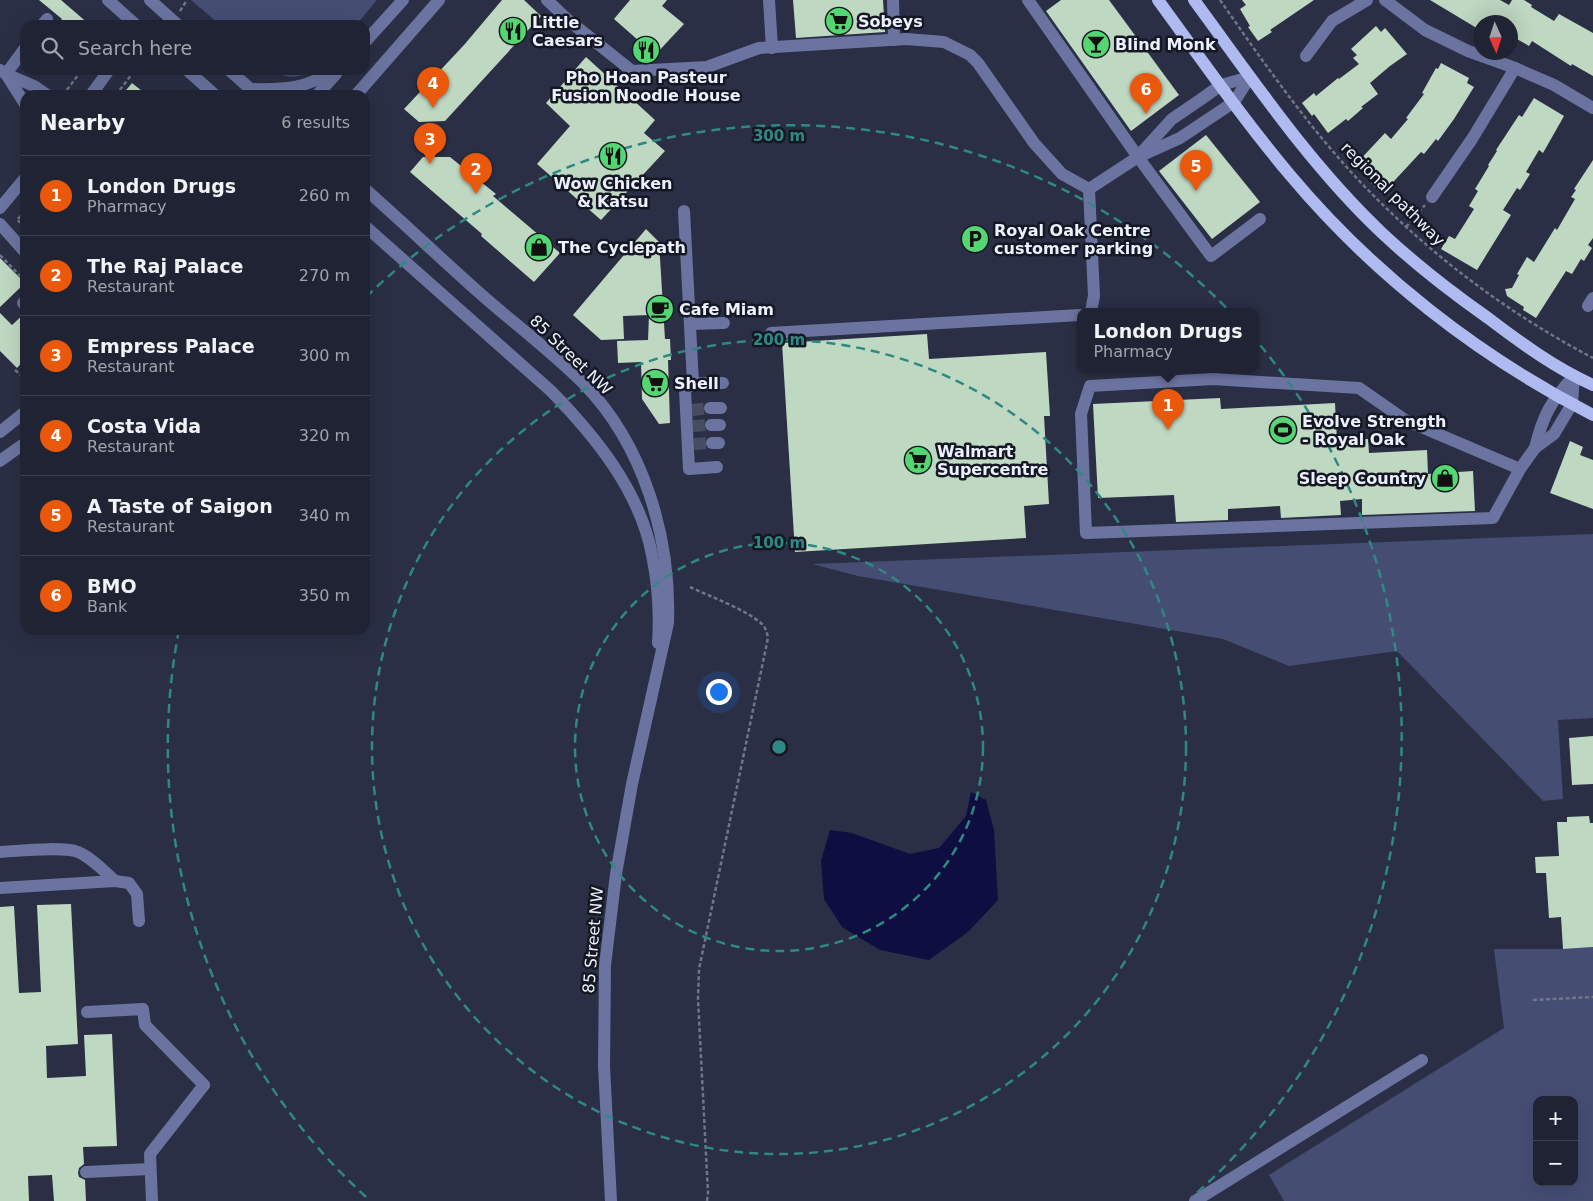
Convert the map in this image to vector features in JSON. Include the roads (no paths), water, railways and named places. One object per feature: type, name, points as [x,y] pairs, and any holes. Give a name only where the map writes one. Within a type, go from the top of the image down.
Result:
[{"type":"main road","points":[[1158,0],[1290,175],[1374,263],[1446,322],[1502,362],[1556,396],[1593,415]]},
{"type":"main road","points":[[1194,0],[1318,165],[1381,233],[1434,278],[1532,350],[1574,376],[1593,385]]},
{"type":"street","points":[[108,0],[130,20]]},
{"type":"street","points":[[150,0],[172,20]]},
{"type":"street","points":[[370,36],[403,0]]},
{"type":"street","points":[[360,90],[439,0]]},
{"type":"street","points":[[547,0],[568,20],[632,71],[707,67],[759,48],[894,40],[944,42],[970,55],[978,63],[1034,143],[1062,174],[1089,190]]},
{"type":"street","points":[[770,0],[772,48]]},
{"type":"street","points":[[893,0],[894,40]]},
{"type":"street","points":[[1028,0],[1138,157],[1211,256],[1260,219]]},
{"type":"street","points":[[1306,56],[1332,21],[1367,0]]},
{"type":"street","points":[[1384,0],[1425,30],[1468,51],[1554,85],[1593,108]]},
{"type":"street","points":[[2,75],[20,54]]},
{"type":"street","points":[[1432,197],[1472,140],[1515,68]]},
{"type":"street","points":[[2,75],[34,86],[40,90]]},
{"type":"street","points":[[2,75],[20,98]]},
{"type":"street","points":[[95,90],[105,75]]},
{"type":"street","points":[[192,75],[209,90]]},
{"type":"street","points":[[235,75],[252,90]]},
{"type":"street","points":[[271,90],[301,87],[329,75]]},
{"type":"street","points":[[321,90],[335,75]]},
{"type":"street","points":[[1089,190],[1138,157],[1180,138],[1234,102],[1250,77]]},
{"type":"street","points":[[1138,157],[1172,119],[1221,85],[1250,77]]},
{"type":"street","points":[[0,208],[20,184]]},
{"type":"street","points":[[1089,190],[1094,296],[1092,308]]},
{"type":"street","name":"85 Street NW","points":[[370,193],[472,287],[584,384],[606,411],[623,438],[637,465],[656,512],[667,570],[669,596],[668,623],[632,784],[616,874],[605,965],[604,1066],[611,1201]]},
{"type":"street","points":[[684,211],[693,383]]},
{"type":"street","points":[[0,224],[20,244]]},
{"type":"street","name":"85 Street NW","points":[[370,230],[551,391],[578,418],[600,446],[623,482],[647,536],[657,582],[659,636],[654,686]]},
{"type":"street","points":[[771,333],[1077,315]]},
{"type":"street","points":[[690,324],[724,323]]},
{"type":"street","points":[[1535,448],[1541,423],[1556,396],[1574,376]]},
{"type":"street","points":[[1520,469],[1405,420],[1359,388],[1213,379],[1090,386],[1081,414],[1086,533],[1493,518],[1520,469],[1535,448],[1554,434],[1572,404],[1574,376]]},
{"type":"street","points":[[718,468],[689,469],[691,444],[689,410],[685,390],[693,383],[723,383]]},
{"type":"street","points":[[0,432],[20,416]]},
{"type":"street","points":[[0,461],[20,447]]},
{"type":"street","points":[[0,852],[76,851],[88,858],[115,881]]},
{"type":"street","points":[[0,888],[115,881],[128,883],[137,894],[138,920]]},
{"type":"street","points":[[87,1012],[143,1009],[145,1025],[204,1085],[150,1154],[152,1201]]},
{"type":"street","points":[[1196,1201],[1422,1060]]},
{"type":"street","points":[[86,1172],[150,1169]]},
{"type":"tunnel","points":[[692,410],[710,408]]},
{"type":"tunnel","points":[[693,426],[711,425]]},
{"type":"tunnel","points":[[694,444],[712,443]]},
{"type":"place","name":"Sobeys","points":[[839,21]]},
{"type":"place","name":"Little Caesars","points":[[513,31]]},
{"type":"place","name":"Blind Monk","points":[[1096,44]]},
{"type":"place","name":"Pho Hoan Pasteur Fusion Noodle House","points":[[646,50]]},
{"type":"place","name":"Costa Vida","points":[[433,108]]},
{"type":"place","name":"BMO","points":[[1146,114]]},
{"type":"place","name":"Wow Chicken & Katsu","points":[[613,156]]},
{"type":"place","name":"Empress Palace","points":[[430,164]]},
{"type":"place","name":"A Taste of Saigon","points":[[1196,191]]},
{"type":"place","name":"The Raj Palace","points":[[476,194]]},
{"type":"place","name":"Royal Oak Centre customer parking","points":[[975,239]]},
{"type":"place","name":"The Cyclepath","points":[[539,247]]},
{"type":"place","name":"Cafe Miam","points":[[660,309]]},
{"type":"place","name":"Shell","points":[[655,383]]},
{"type":"place","name":"London Drugs","points":[[1168,430]]},
{"type":"place","name":"Evolve Strength - Royal Oak","points":[[1283,430]]},
{"type":"place","name":"Walmart Supercentre","points":[[918,460]]},
{"type":"place","name":"Sleep Country","points":[[1445,478]]}]
